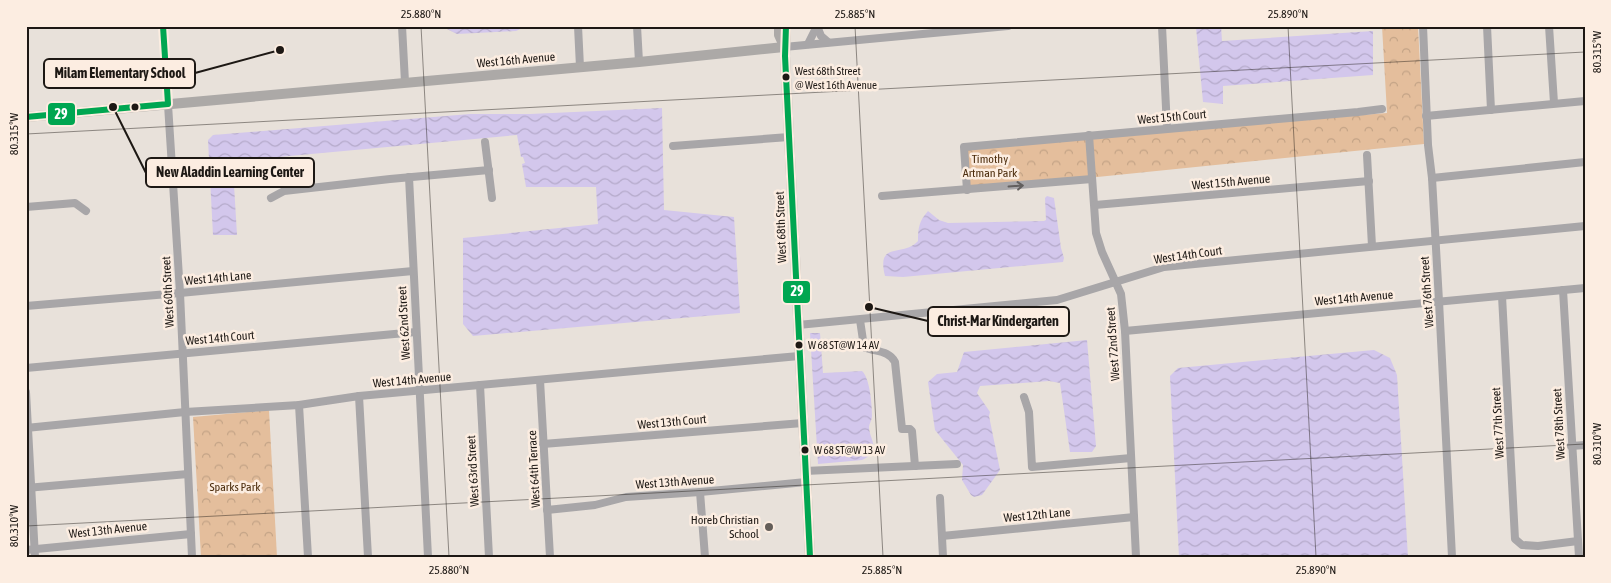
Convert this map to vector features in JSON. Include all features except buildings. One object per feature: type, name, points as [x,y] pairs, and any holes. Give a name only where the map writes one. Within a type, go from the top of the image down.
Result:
[{"type":"main road","name":"West 68th Street","points":[[779,26],[779,35],[784,46]]},
{"type":"main road","name":"West 68th Street","points":[[786,26],[784,46],[810,557]]},
{"type":"main road","name":"West 16th Avenue","points":[[26,117],[639,62],[784,46]]},
{"type":"street","name":"West 60th Street","points":[[164,26],[180,293],[192,557]]},
{"type":"street","points":[[402,26],[405,82]]},
{"type":"street","points":[[578,26],[580,67]]},
{"type":"street","points":[[637,26],[639,62]]},
{"type":"street","points":[[817,26],[821,36],[828,42]]},
{"type":"street","points":[[808,44],[817,26]]},
{"type":"street","points":[[919,26],[920,35]]},
{"type":"street","name":"West 16th Avenue","points":[[784,46],[1008,26]]},
{"type":"street","points":[[1162,26],[1167,128]]},
{"type":"street","name":"West 76th Street","points":[[1423,26],[1426,116],[1432,178],[1452,557]]},
{"type":"street","points":[[1487,26],[1491,110]]},
{"type":"street","points":[[1549,26],[1554,103]]},
{"type":"street","points":[[1426,116],[1585,101]]},
{"type":"street","name":"West 15th Court","points":[[967,190],[964,147],[1382,109]]},
{"type":"street","name":"West 72nd Street","points":[[1089,135],[1096,233],[1102,252],[1121,294],[1125,330],[1136,557]]},
{"type":"street","points":[[673,146],[789,137]]},
{"type":"street","points":[[485,142],[492,198]]},
{"type":"street","points":[[1367,155],[1372,246]]},
{"type":"street","points":[[1432,178],[1585,162]]},
{"type":"street","points":[[271,198],[284,191],[489,170]]},
{"type":"street","name":"West 62nd Street","points":[[409,177],[428,557]]},
{"type":"street","points":[[882,196],[1092,179]]},
{"type":"street","name":"West 15th Avenue","points":[[1095,205],[1369,181]]},
{"type":"street","points":[[26,207],[76,203],[86,210]]},
{"type":"street","name":"West 14th Court","points":[[798,326],[1057,300],[1164,267],[1585,226]]},
{"type":"street","name":"West 14th Lane","points":[[26,306],[413,271]]},
{"type":"street","name":"West 14th Avenue","points":[[1125,330],[1585,288]]},
{"type":"street","name":"West 78th Street","points":[[1563,290],[1579,557]]},
{"type":"street","name":"West 77th Street","points":[[1502,296],[1515,539],[1522,545],[1538,546],[1578,541]]},
{"type":"street","points":[[860,320],[864,347],[888,354],[895,362],[902,429],[910,429],[912,431],[915,466]]},
{"type":"street","name":"West 14th Court","points":[[26,368],[182,352],[416,332]]},
{"type":"street","name":"West 14th Avenue","points":[[27,428],[799,356]]},
{"type":"street","name":"West 64th Terrace","points":[[540,380],[550,557]]},
{"type":"street","name":"West 63rd Street","points":[[480,385],[489,557]]},
{"type":"street","points":[[26,392],[29,488],[35,553]]},
{"type":"street","points":[[359,396],[368,557]]},
{"type":"street","points":[[1024,398],[1029,412],[1032,467],[1131,458]]},
{"type":"street","points":[[299,404],[308,557]]},
{"type":"street","name":"West 13th Court","points":[[543,444],[802,423]]},
{"type":"street","points":[[1571,446],[1585,445]]},
{"type":"street","name":"West 13th Avenue","points":[[547,510],[595,505],[626,498],[700,492],[805,477],[915,466],[958,464]]},
{"type":"street","points":[[29,488],[188,474]]},
{"type":"street","points":[[700,492],[705,557]]},
{"type":"street","points":[[940,498],[944,557]]},
{"type":"street","name":"West 12th Lane","points":[[942,536],[1134,517]]},
{"type":"street","name":"West 13th Avenue","points":[[26,550],[35,553],[191,534]]},
{"type":"green space","name":"Timothy Artman Park","points":[[1382,26],[1418,26],[1424,144],[969,190],[964,147],[1387,113]]},
{"type":"green space","name":"Sparks Park","points":[[269,410],[277,557],[201,557],[193,417]]},
{"type":"water","points":[[441,26],[527,26],[516,31],[457,34]]},
{"type":"water","points":[[1221,26],[1222,41],[1373,31],[1373,75],[1223,86],[1223,104],[1203,102],[1196,27]]},
{"type":"water","points":[[662,108],[664,210],[734,217],[740,313],[473,336],[463,324],[463,238],[598,224],[596,187],[526,187],[522,164],[525,163],[523,157],[521,157],[517,135],[236,161],[233,168],[237,235],[213,235],[208,140],[213,135],[470,114],[530,114]]},
{"type":"water","points":[[1047,196],[1054,198],[1064,258],[1063,262],[903,277],[885,276],[884,258],[892,251],[905,249],[918,241],[920,225],[928,211],[939,220],[948,223],[1044,221],[1046,220],[1045,198]]},
{"type":"water","points":[[810,333],[820,333],[823,373],[862,371],[865,374],[870,392],[872,411],[869,430],[873,441],[873,450],[871,454],[862,460],[818,464]]},
{"type":"water","points":[[1087,340],[1096,446],[1092,452],[1070,452],[1060,383],[1049,381],[980,386],[977,393],[990,412],[989,416],[1000,470],[982,495],[974,497],[971,495],[962,480],[963,465],[935,430],[928,382],[937,374],[957,372],[964,352]]},
{"type":"water","points":[[1374,350],[1390,358],[1397,375],[1408,557],[1179,557],[1170,376],[1178,368]]},
{"type":"transit line","name":"29","points":[[26,117],[168,104],[163,26]]},
{"type":"transit line","name":"29","points":[[786,26],[785,56],[810,557]]},
{"type":"place","name":"Milam Elementary School","points":[[280,50]]},
{"type":"place","name":"West 68th Street @ West 16th Avenue","points":[[786,77]]},
{"type":"place","name":"New Aladdin Learning Center","points":[[113,107]]},
{"type":"place","name":"Christ-Mar Kindergarten","points":[[869,307]]},
{"type":"place","name":"W 68 ST@W 14 AV","points":[[799,345]]},
{"type":"place","name":"W 68 ST@W 13 AV","points":[[805,450]]},
{"type":"place","name":"Horeb Christian School","points":[[769,527]]}]
